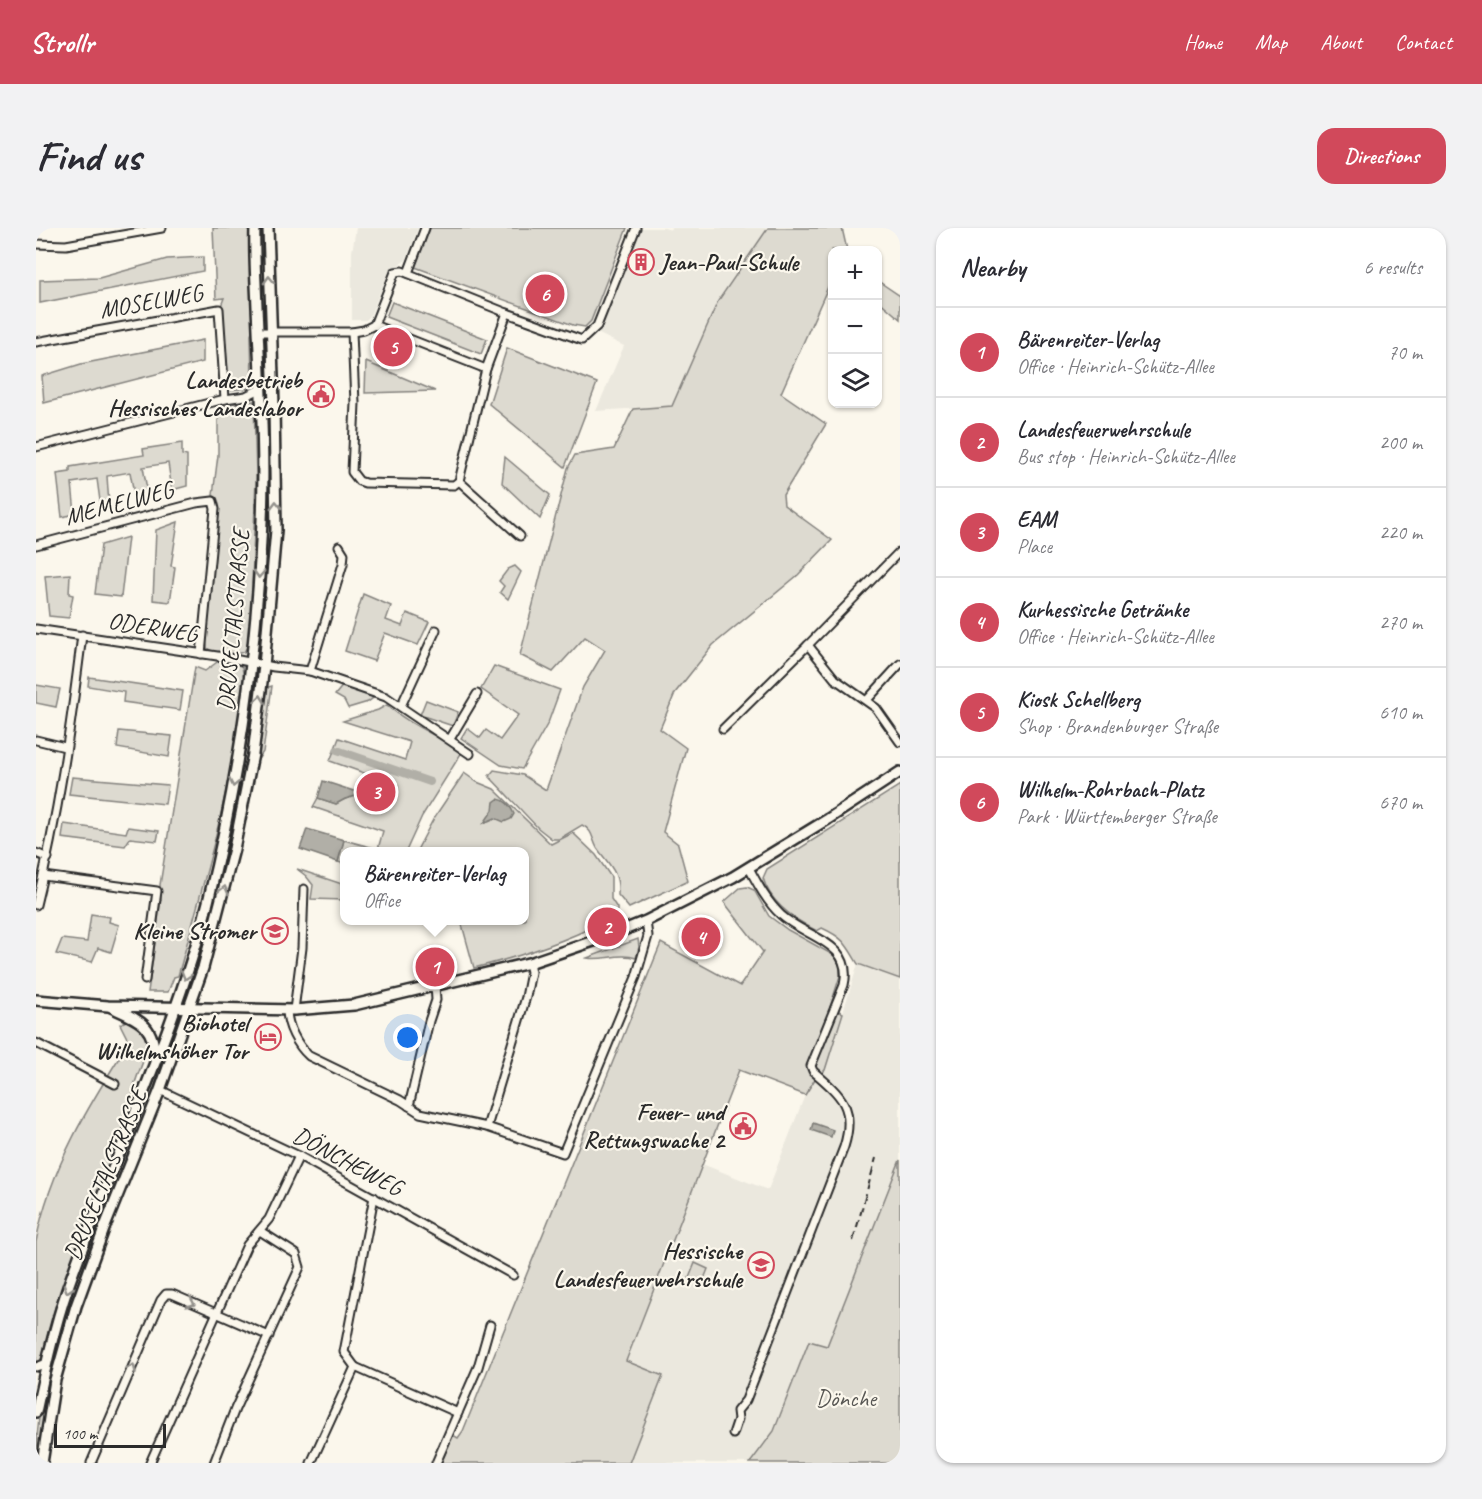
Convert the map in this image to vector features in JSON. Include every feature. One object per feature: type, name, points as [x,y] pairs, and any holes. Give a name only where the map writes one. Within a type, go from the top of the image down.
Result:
[{"type":"main road","name":"DRUSELTALSTRASSE","points":[[36,1412],[46,1363],[68,1289],[176,1007],[207,904],[240,752],[252,663],[262,521],[255,228]]},
{"type":"main road","name":"DRUSELTALSTRASSE","points":[[42,1463],[55,1380],[75,1306],[190,1007],[217,919],[253,754],[264,666],[276,530],[268,228]]},
{"type":"main road","points":[[36,1000],[108,1006],[291,1010],[354,1005],[529,963],[646,921],[749,868],[900,772]]},
{"type":"main road","points":[[108,1006],[139,1020],[146,1026],[154,1044],[154,1068]]},
{"type":"street","points":[[36,243],[66,245],[162,228]]},
{"type":"street","points":[[408,273],[425,228]]},
{"type":"street","points":[[258,332],[364,330],[374,325],[395,272],[402,271],[582,340],[597,326],[636,228]]},
{"type":"street","name":"MOSELWEG","points":[[36,342],[219,309],[225,399]]},
{"type":"street","points":[[352,332],[355,403],[352,472],[356,478],[365,483],[454,485],[459,481],[486,369],[507,313]]},
{"type":"street","points":[[374,325],[486,369]]},
{"type":"street","points":[[36,447],[225,399],[246,396],[260,390]]},
{"type":"street","points":[[459,481],[520,536]]},
{"type":"street","name":"MEMELWEG","points":[[36,545],[196,503],[213,501]]},
{"type":"street","name":"DRUSELTALSTRASSE","points":[[201,654],[215,509],[213,501]]},
{"type":"street","points":[[310,671],[343,564],[344,554],[339,546]]},
{"type":"street","points":[[723,729],[900,551]]},
{"type":"street","name":"ODERWEG","points":[[36,628],[264,666],[310,671],[386,697],[470,754]]},
{"type":"street","points":[[401,706],[436,630]]},
{"type":"street","points":[[36,905],[48,858],[82,635]]},
{"type":"street","points":[[807,645],[835,679],[876,708],[900,742]]},
{"type":"street","points":[[867,700],[900,664]]},
{"type":"street","points":[[450,739],[477,693]]},
{"type":"street","points":[[724,715],[731,722]]},
{"type":"street","points":[[36,740],[66,747]]},
{"type":"street","points":[[36,853],[48,858]]},
{"type":"street","points":[[733,1434],[738,1419],[737,1411],[746,1400],[844,1147],[850,1121],[841,1098],[813,1071],[811,1066],[844,985],[847,974],[845,963],[835,948],[797,928],[779,912],[764,894],[749,868]]},
{"type":"street","points":[[43,876],[157,891],[145,980]]},
{"type":"street","points":[[304,889],[302,948],[291,1010],[287,1019],[303,1051],[420,1113],[487,1127],[563,1153],[636,977],[648,936],[646,921]]},
{"type":"street","points":[[487,1127],[526,997],[531,972],[529,963]]},
{"type":"street","points":[[409,1106],[436,1000],[435,985]]},
{"type":"street","points":[[36,1044],[115,1084]]},
{"type":"street","name":"DÖNCHEWEG","points":[[160,1090],[299,1155],[513,1275]]},
{"type":"street","points":[[150,1463],[247,1245],[269,1219],[299,1155]]},
{"type":"street","points":[[374,1197],[344,1352],[355,1367],[458,1413]]},
{"type":"street","points":[[214,1463],[235,1409],[300,1267],[296,1254],[260,1231]]},
{"type":"street","points":[[91,1463],[166,1294],[172,1294],[269,1336]]},
{"type":"street","points":[[436,1463],[478,1366],[490,1325]]},
{"type":"street","points":[[36,1367],[46,1363]]},
{"type":"street","points":[[311,1463],[355,1367]]},
{"type":"shaded area","points":[[356,228],[418,228],[406,260],[389,271],[370,316],[366,320],[352,320],[352,252]]},
{"type":"shaded area","points":[[639,228],[671,230],[672,228],[768,228],[718,301],[672,406],[596,411],[624,346],[597,333],[602,326]]},
{"type":"shaded area","points":[[323,781],[363,794],[336,804],[318,798]]},
{"type":"shaded area","points":[[498,799],[506,802],[514,814],[511,819],[504,822],[495,818],[484,823],[493,810],[494,802]]},
{"type":"shaded area","points":[[307,829],[344,840],[342,847],[340,847],[338,862],[300,849]]},
{"type":"shaded area","name":"Hessische Landesfeuerwehrschule","points":[[858,964],[900,979],[900,1160],[827,1347],[809,1341],[774,1431],[750,1463],[629,1463],[663,1376],[625,1361],[702,1164],[768,1190],[805,1095],[815,1079],[825,1070]]},
{"type":"shaded area","points":[[813,1123],[833,1130],[831,1137],[811,1130]]},
{"type":"green space","points":[[213,228],[250,228],[252,384],[250,388],[230,390],[221,306],[224,298],[216,299]]},
{"type":"green space","points":[[260,228],[263,228],[264,275],[260,265]]},
{"type":"green space","points":[[430,228],[627,228],[591,321],[585,327],[573,325],[415,267]]},
{"type":"green space","points":[[768,228],[842,228],[846,246],[828,246],[828,287],[781,393],[826,424],[783,495],[784,505],[832,540],[798,575],[713,645],[675,693],[660,729],[686,748],[663,832],[678,844],[688,881],[629,908],[618,895],[615,875],[597,848],[588,829],[582,825],[559,839],[552,839],[538,828],[489,776],[494,770],[523,775],[546,790],[583,687],[605,650],[585,637],[553,672],[520,655],[568,468],[575,455],[614,449],[633,409],[672,406],[718,301]]},
{"type":"green space","points":[[203,257],[203,271],[40,303],[40,280],[99,278],[167,259]]},
{"type":"green space","points":[[882,284],[900,296],[900,319],[882,303]]},
{"type":"green space","points":[[392,302],[487,339],[481,354],[386,317]]},
{"type":"green space","points":[[203,340],[203,362],[44,403],[42,376],[81,364]]},
{"type":"green space","points":[[507,348],[597,383],[565,467],[489,404]]},
{"type":"green space","points":[[263,352],[267,352],[269,445],[265,600],[263,593],[265,547]]},
{"type":"green space","points":[[366,362],[435,391],[365,393]]},
{"type":"green space","points":[[254,401],[256,477],[248,645],[244,652],[225,654],[207,648],[206,636],[218,515],[217,500],[213,495],[218,455],[218,407]]},
{"type":"green space","points":[[182,443],[182,455],[187,456],[187,486],[172,490],[168,463],[143,467],[148,495],[135,499],[130,472],[107,476],[109,505],[101,508],[97,479],[72,483],[75,514],[62,517],[57,474],[70,472],[70,467],[144,455],[143,449]]},
{"type":"green space","points":[[505,457],[550,495],[540,519],[502,483]]},
{"type":"green space","points":[[178,522],[171,566],[175,567],[170,602],[153,600],[156,530]]},
{"type":"green space","points":[[128,537],[121,597],[95,594],[101,545]]},
{"type":"green space","points":[[515,566],[521,572],[508,599],[500,592],[504,586],[499,581],[508,569]]},
{"type":"green space","points":[[70,574],[69,594],[73,595],[69,618],[49,616],[45,576]]},
{"type":"green space","points":[[363,594],[391,606],[386,620],[402,626],[407,613],[429,622],[418,645],[385,633],[374,661],[345,651]]},
{"type":"green space","points":[[220,660],[234,662],[242,667],[244,682],[233,758],[212,852],[178,976],[174,977],[168,992],[148,992],[161,899],[160,885],[195,667],[205,671]]},
{"type":"green space","points":[[494,666],[560,690],[548,723],[522,769],[501,765],[461,738],[467,728],[480,738],[486,730],[500,740],[518,715],[481,689]]},
{"type":"green space","points":[[89,677],[183,691],[180,710],[123,702],[124,692],[88,686]]},
{"type":"green space","points":[[344,684],[370,693],[373,698],[368,702],[348,708],[344,700],[335,695]]},
{"type":"green space","points":[[36,685],[60,689],[56,707],[36,703]]},
{"type":"green space","points":[[272,686],[263,752],[257,758],[268,687]]},
{"type":"green space","points":[[426,700],[458,712],[453,726],[420,715]]},
{"type":"green space","points":[[387,705],[404,718],[462,752],[422,816],[408,847],[379,847],[383,831],[313,807],[318,798],[336,804],[344,799],[358,796],[393,803],[398,785],[330,761],[339,738],[405,760],[410,742],[343,721]]},
{"type":"green space","points":[[249,723],[251,733],[233,827],[193,982],[190,981],[224,853]]},
{"type":"green space","points":[[119,731],[172,736],[169,757],[117,748]]},
{"type":"green space","points":[[464,773],[477,782],[494,789],[551,844],[573,833],[596,855],[611,877],[611,899],[617,908],[617,915],[547,946],[474,968],[462,925],[529,925],[529,847],[419,847],[434,818]]},
{"type":"green space","points":[[72,777],[168,785],[165,804],[69,794]]},
{"type":"green space","points":[[900,785],[900,979],[858,964],[847,946],[835,935],[822,928],[817,931],[800,922],[777,903],[763,878],[767,869]]},
{"type":"green space","points":[[64,824],[126,833],[128,827],[159,831],[157,841],[130,838],[125,846],[62,838]]},
{"type":"green space","points":[[344,840],[370,847],[342,847]]},
{"type":"green space","points":[[297,869],[340,883],[340,900],[311,899],[313,885]]},
{"type":"green space","points":[[747,887],[754,890],[769,916],[788,930],[835,956],[840,966],[840,976],[830,1007],[843,1013],[825,1070],[815,1079],[805,1095],[739,1070],[626,1361],[663,1376],[629,1463],[441,1463],[453,1435],[458,1438],[463,1431],[661,943],[740,986],[763,952],[724,902],[740,888]]},
{"type":"green space","points":[[91,914],[110,917],[109,922],[119,925],[111,952],[98,948],[92,962],[56,954],[62,939],[87,942]]},
{"type":"green space","points":[[638,939],[639,947],[636,958],[624,956],[587,958]]},
{"type":"green space","points":[[126,1021],[138,1027],[145,1035],[147,1043],[135,1081],[132,1110],[57,1301],[41,1360],[36,1364],[36,1242],[42,1215],[73,1138],[129,1042],[120,1024]]},
{"type":"green space","points":[[172,1029],[175,1030],[138,1132],[84,1264],[53,1368],[36,1463],[42,1396],[68,1298]]},
{"type":"green space","name":"Dönche","points":[[900,1160],[900,1463],[750,1463],[774,1431],[809,1341],[827,1346]]},
{"type":"green space","points":[[695,1263],[708,1269],[702,1284],[689,1278]]},
{"type":"waterway","points":[[337,750],[430,782]]},
{"type":"railway","points":[[853,1241],[876,1158]]},
{"type":"place","name":"Jean-Paul-Schule","points":[[641,262]]},
{"type":"place","name":"Wilhelm-Rohrbach-Platz","points":[[545,294]]},
{"type":"place","name":"Kiosk Schellberg","points":[[393,347]]},
{"type":"place","name":"Landesbetrieb Hessisches Landeslabor","points":[[321,394]]},
{"type":"place","name":"EAM","points":[[376,792]]},
{"type":"place","name":"Landesfeuerwehrschule","points":[[607,927]]},
{"type":"place","name":"Kleine Stromer","points":[[275,931]]},
{"type":"place","name":"Kurhessische Getränke","points":[[701,937]]},
{"type":"place","name":"Bärenreiter-Verlag","points":[[435,967]]},
{"type":"place","name":"Biohotel Wilhelmshöher Tor","points":[[268,1037]]},
{"type":"place","name":"Feuer- und Rettungswache 2","points":[[743,1126]]},
{"type":"place","name":"Hessische Landesfeuerwehrschule","points":[[761,1265]]}]
